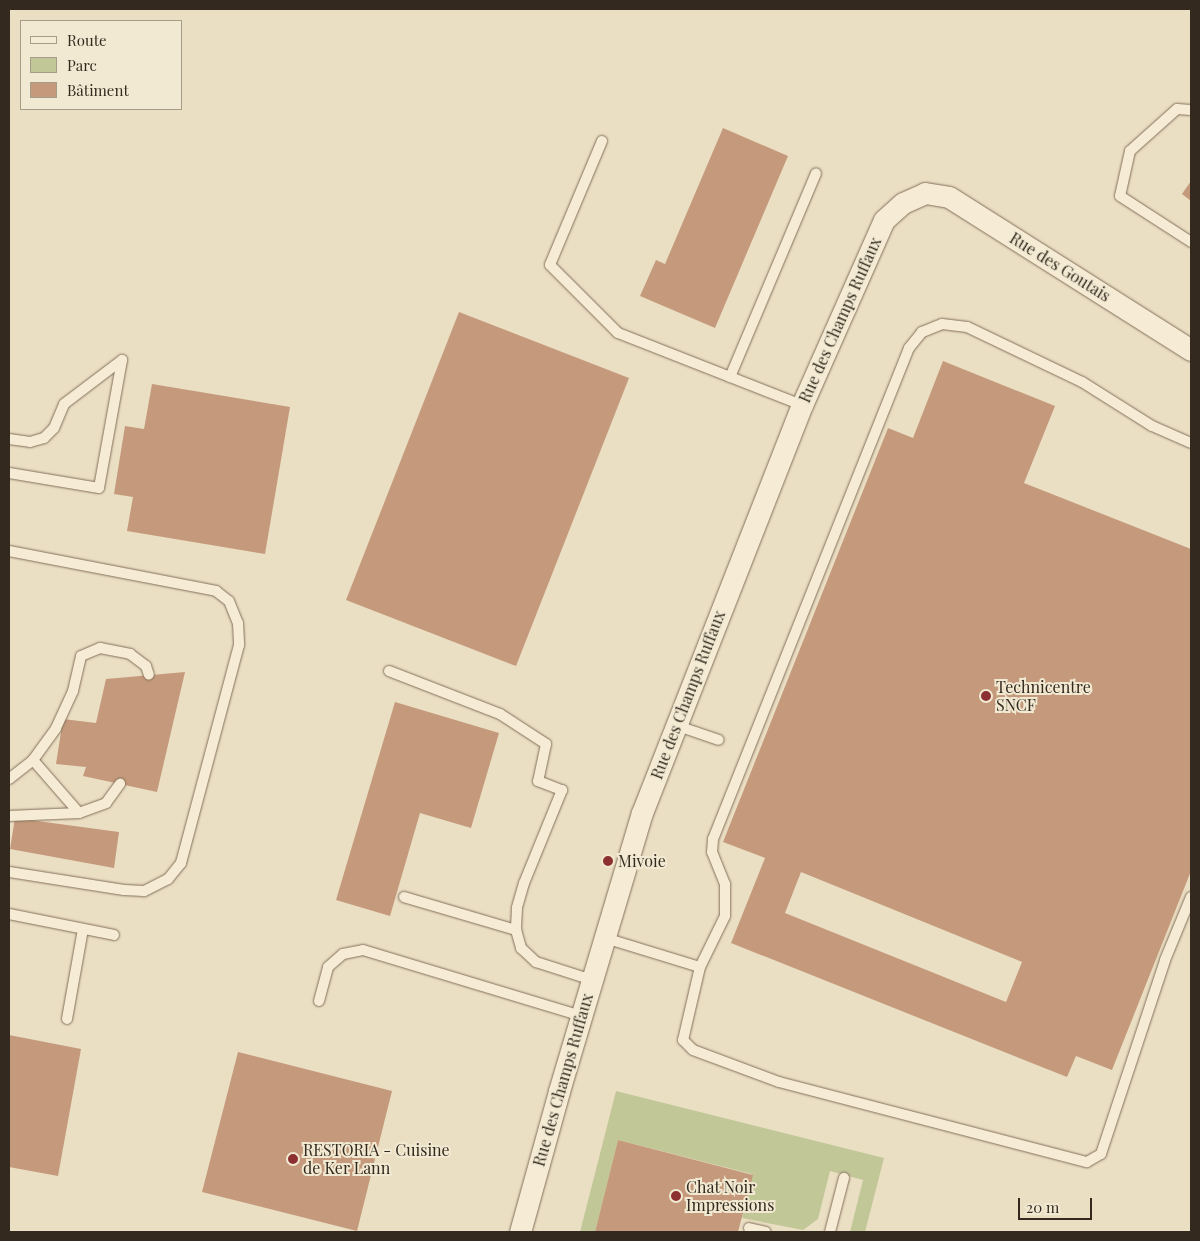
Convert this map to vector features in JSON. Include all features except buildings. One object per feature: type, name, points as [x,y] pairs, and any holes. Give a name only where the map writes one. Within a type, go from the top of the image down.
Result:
[{"type":"street","name":"Rue des Goutais","points":[[924,193],[949,197],[1191,350]]},
{"type":"street","name":"Rue des Champs Ruffaux","points":[[520,1232],[642,813],[675,725],[802,405],[884,220],[903,203],[924,193]]},
{"type":"lane","points":[[1191,110],[1176,109],[1130,151],[1120,196],[1191,242]]},
{"type":"lane","points":[[602,141],[550,266],[618,333],[802,405]]},
{"type":"lane","points":[[730,377],[816,173]]},
{"type":"lane","points":[[1190,439],[1152,426],[1082,382],[967,327],[942,324],[922,332],[909,348],[713,839],[712,852],[725,884],[725,916],[700,967],[683,1040],[694,1050],[779,1082],[1087,1162],[1101,1154],[1165,960],[1191,897]]},
{"type":"lane","points":[[9,439],[30,442],[44,438],[54,428],[64,404],[122,360],[99,488],[9,473]]},
{"type":"lane","points":[[9,551],[216,590],[229,601],[238,622],[238,645],[181,864],[168,880],[144,890],[124,890],[9,872]]},
{"type":"lane","points":[[9,779],[33,760],[56,728],[70,699],[81,656],[100,648],[130,654],[146,666],[148,675]]},
{"type":"lane","points":[[389,671],[500,714],[546,744],[538,781],[562,790],[524,883],[517,908],[516,930],[521,948],[536,962],[592,980]]},
{"type":"lane","points":[[675,725],[719,740]]},
{"type":"lane","points":[[33,760],[79,812]]},
{"type":"lane","points":[[9,816],[79,812],[106,803],[120,784]]},
{"type":"lane","points":[[404,897],[516,930]]},
{"type":"lane","points":[[9,914],[114,935]]},
{"type":"lane","points":[[67,1019],[82,929]]},
{"type":"lane","points":[[605,938],[700,967]]},
{"type":"lane","points":[[319,1001],[328,967],[343,954],[363,950],[582,1016]]},
{"type":"lane","points":[[830,1232],[844,1178]]},
{"type":"lane","points":[[749,1228],[766,1232]]},
{"type":"green space","points":[[616,1091],[884,1158],[865,1232],[850,1232],[863,1180],[830,1171],[818,1219],[803,1230],[742,1218],[752,1174],[618,1140],[595,1232],[580,1232]]},
{"type":"place","name":"Technicentre SNCF","points":[[986,696]]},
{"type":"place","name":"Mivoie","points":[[608,861]]},
{"type":"place","name":"RESTORIA - Cuisine de Ker Lann","points":[[293,1159]]},
{"type":"place","name":"Chat Noir Impressions","points":[[676,1196]]}]
